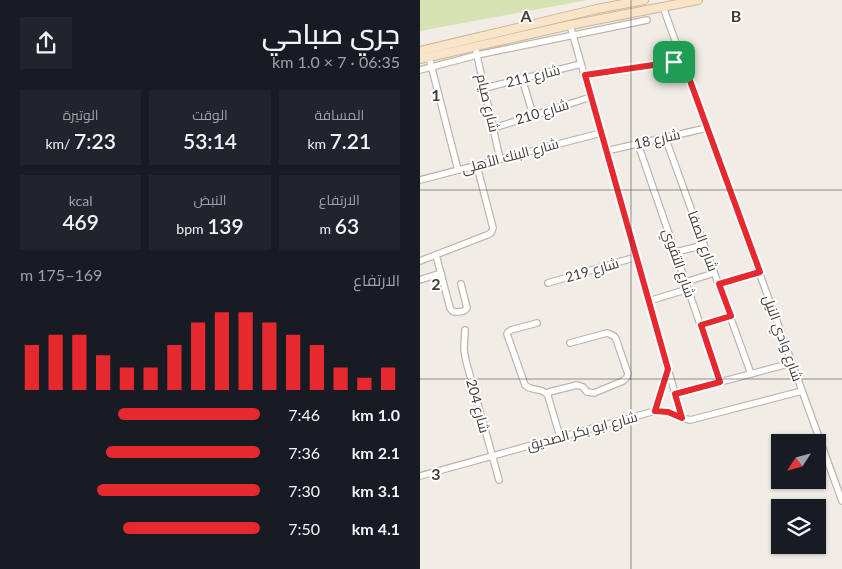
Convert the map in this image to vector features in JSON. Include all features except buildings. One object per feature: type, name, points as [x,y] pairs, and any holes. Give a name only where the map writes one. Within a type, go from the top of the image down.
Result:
[{"type":"main road","points":[[420,51],[597,9],[644,0]]},
{"type":"main road","points":[[420,59],[476,51],[570,26],[698,0]]},
{"type":"street","name":"شارع وادي النيل","points":[[664,7],[842,501]]},
{"type":"street","points":[[420,70],[476,51],[573,35],[647,20]]},
{"type":"street","points":[[570,26],[682,418]]},
{"type":"street","name":"شارع صيام","points":[[476,51],[500,159]]},
{"type":"street","points":[[429,57],[458,170]]},
{"type":"street","points":[[585,75],[669,63],[678,63],[685,67]]},
{"type":"street","name":"شارع 211","points":[[484,88],[581,64]]},
{"type":"street","points":[[522,78],[533,115]]},
{"type":"street","name":"شارع 210","points":[[494,128],[591,98]]},
{"type":"street","name":"شارع 18","points":[[606,152],[707,128]]},
{"type":"street","name":"شارع البنك الأهلى","points":[[420,180],[601,133]]},
{"type":"street","name":"شارع الصفا","points":[[665,137],[751,374]]},
{"type":"street","name":"شارع التقوي","points":[[638,144],[720,382]]},
{"type":"street","points":[[420,261],[488,236],[491,233],[493,228],[477,166]]},
{"type":"street","points":[[676,252],[704,245]]},
{"type":"street","points":[[436,255],[450,308],[456,313],[467,308],[461,284]]},
{"type":"street","name":"شارع 219","points":[[548,283],[636,257]]},
{"type":"street","points":[[719,284],[760,272]]},
{"type":"street","points":[[420,280],[441,273]]},
{"type":"street","points":[[686,282],[714,273]]},
{"type":"street","points":[[649,301],[688,289]]},
{"type":"street","points":[[701,325],[731,316]]},
{"type":"street","points":[[537,323],[511,330],[507,334],[525,385],[530,390],[542,390],[548,394],[560,437]]},
{"type":"street","name":"شارع 204","points":[[465,330],[464,350],[466,360],[499,480]]},
{"type":"street","points":[[548,394],[551,391],[577,385],[587,392],[594,393],[625,379],[628,374],[616,339],[611,334],[607,333],[570,343]]},
{"type":"street","points":[[675,394],[792,363]]},
{"type":"street","points":[[655,411],[668,369]]},
{"type":"street","name":"شارع ابو بكر الصديق","points":[[420,476],[655,411],[668,412],[690,420],[802,391]]},
{"type":"green space","points":[[420,0],[587,0],[420,31]]},
{"type":"route","points":[[674,62],[685,67],[760,272],[719,284],[731,316],[701,325],[720,382],[675,394],[682,418],[673,413],[655,411],[668,369],[585,75],[674,62]]}]
